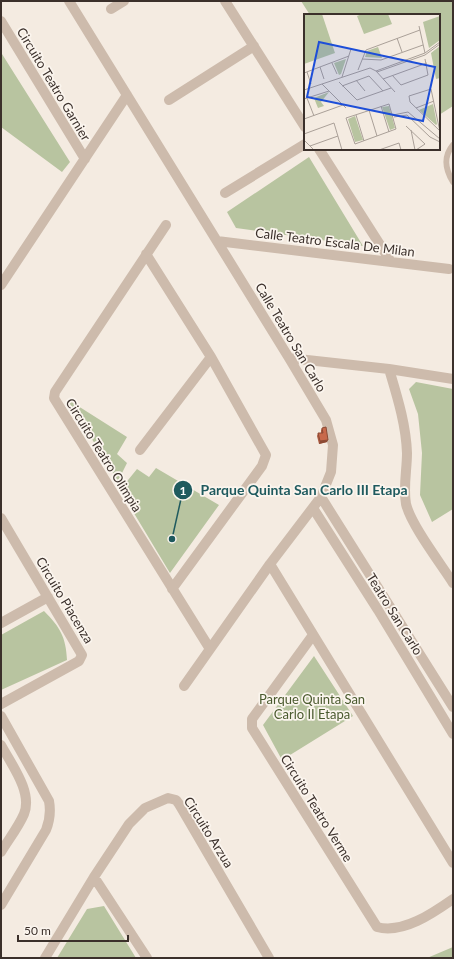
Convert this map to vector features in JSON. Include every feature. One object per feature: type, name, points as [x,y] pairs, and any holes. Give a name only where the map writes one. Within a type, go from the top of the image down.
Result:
[{"type":"street","name":"Calle Teatro San Carlo","points":[[69,1],[218,241],[326,420],[333,445],[331,472],[321,497],[270,564],[184,686]]},
{"type":"street","points":[[110,9],[124,1]]},
{"type":"street","points":[[225,1],[304,125]]},
{"type":"street","name":"Circuito Teatro Garnier","points":[[1,21],[85,159]]},
{"type":"street","points":[[169,100],[254,46]]},
{"type":"street","name":"Circuito Teatro Garnier","points":[[1,284],[127,95]]},
{"type":"street","points":[[225,192],[304,145]]},
{"type":"street","points":[[320,150],[391,262]]},
{"type":"street","name":"Circuito Teatro Olimpia","points":[[166,225],[55,392],[54,398],[210,648]]},
{"type":"street","name":"Calle Teatro Escala De Milan","points":[[218,241],[449,269]]},
{"type":"street","points":[[146,254],[211,357],[264,449],[265,460],[172,589]]},
{"type":"street","points":[[140,450],[211,357]]},
{"type":"street","points":[[289,358],[389,369],[453,379]]},
{"type":"street","points":[[389,369],[404,428],[407,453],[405,491],[407,505],[412,519],[453,583]]},
{"type":"street","name":"Teatro San Carlo","points":[[321,497],[453,707]]},
{"type":"street","name":"Teatro San Carlo","points":[[313,508],[378,610],[453,734]]},
{"type":"street","name":"Circuito Piacenza","points":[[1,518],[82,652],[81,659],[1,704]]},
{"type":"street","points":[[270,564],[453,862]]},
{"type":"street","points":[[1,623],[48,597]]},
{"type":"street","name":"Circuito Teatro Verme","points":[[313,635],[252,719],[252,728],[377,927],[392,928],[426,917],[453,899]]},
{"type":"street","points":[[1,716],[49,801],[50,819],[46,830],[1,905]]},
{"type":"street","points":[[1,745],[21,783],[26,800],[24,815],[1,852]]},
{"type":"street","name":"Circuito Arzua","points":[[45,958],[94,877],[136,816],[145,808],[164,799],[172,799],[179,804],[269,958]]},
{"type":"street","points":[[94,877],[147,958]]},
{"type":"lane","points":[[453,145],[447,153],[446,165],[448,175],[453,182]]},
{"type":"green space","points":[[301,1],[453,1],[453,106],[440,114],[440,14],[309,14]]},
{"type":"green space","points":[[2,54],[70,162],[62,172],[1,127]]},
{"type":"green space","points":[[309,157],[363,246],[236,228],[227,212]]},
{"type":"green space","points":[[416,382],[453,389],[453,509],[432,522],[420,495],[422,453],[418,414],[409,389]]},
{"type":"green space","points":[[67,399],[127,437],[117,454],[127,463],[118,481]]},
{"type":"green space","points":[[156,468],[219,505],[170,573],[120,490],[137,469],[149,477]]},
{"type":"green space","points":[[44,611],[58,627],[64,639],[67,660],[1,690],[1,635]]},
{"type":"green space","name":"Parque Quinta San Carlo II Etapa","points":[[314,656],[353,716],[282,760],[263,725]]},
{"type":"green space","points":[[104,906],[136,958],[57,958],[87,909]]},
{"type":"green space","points":[[453,947],[453,958],[427,958]]},
{"type":"building","points":[[326,427],[328,440],[320,441],[318,433],[323,433],[322,428]]},
{"type":"place","name":"Parque Quinta San Carlo III Etapa","points":[[172,539]]}]
